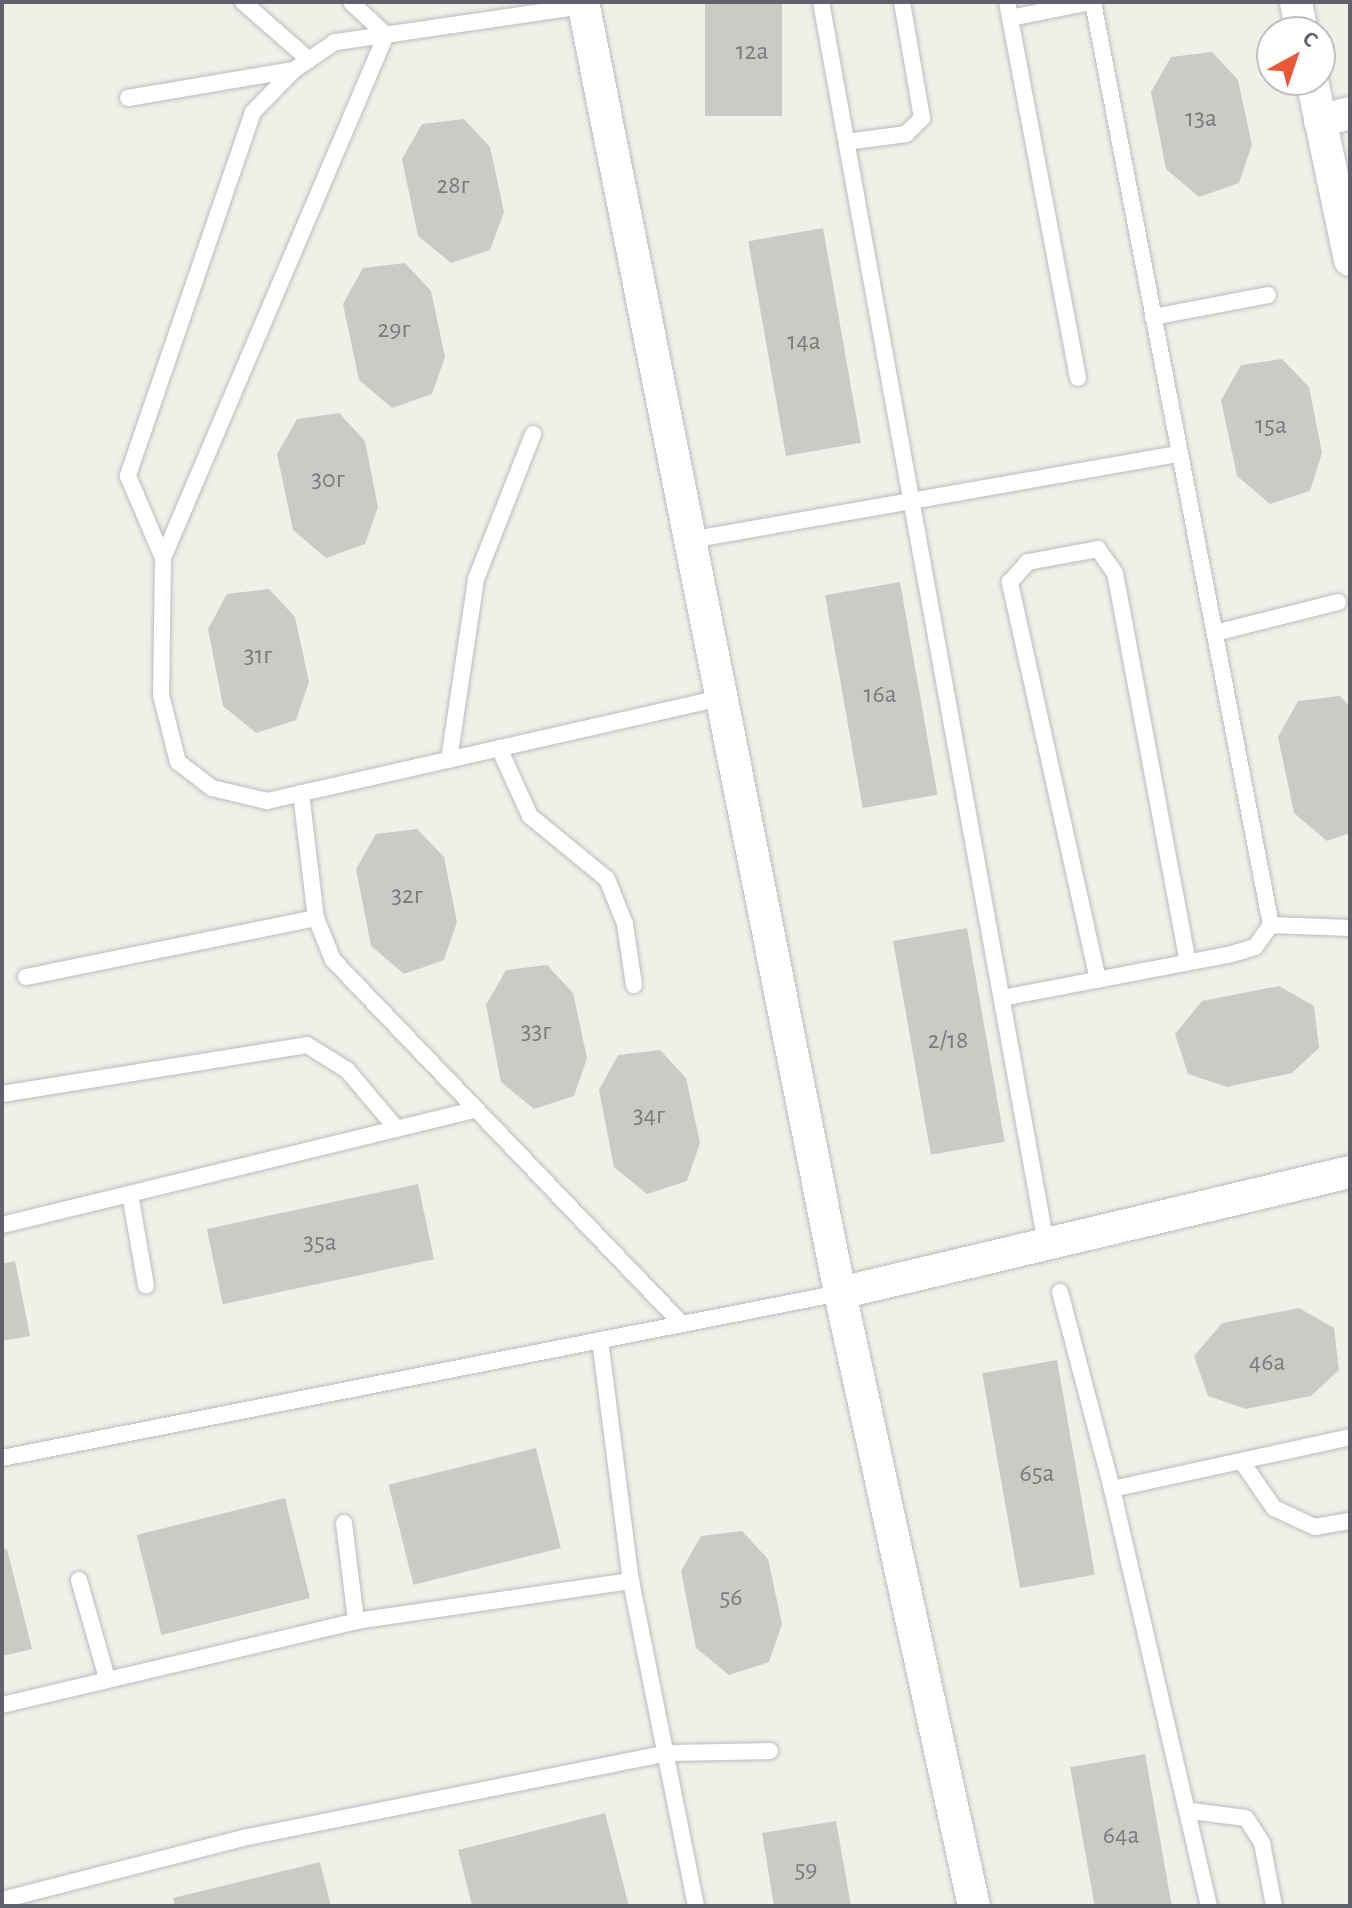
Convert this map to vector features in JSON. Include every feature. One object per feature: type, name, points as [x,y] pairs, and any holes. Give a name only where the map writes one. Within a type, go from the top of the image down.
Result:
[{"type":"street","points":[[583,4],[840,1293],[974,1906]]},
{"type":"street","points":[[1322,96],[1335,117],[1350,260]]},
{"type":"street","points":[[840,1293],[1350,1172]]},
{"type":"lane","points":[[243,2],[301,65]]},
{"type":"lane","points":[[351,2],[386,35]]},
{"type":"lane","points":[[821,2],[1046,1244]]},
{"type":"lane","points":[[847,142],[906,134],[922,118],[902,2]]},
{"type":"lane","points":[[1002,998],[1255,947],[1271,925],[1092,2],[1008,10],[1078,378]]},
{"type":"lane","points":[[163,558],[128,476],[253,112],[301,65],[335,42],[583,4]]},
{"type":"lane","points":[[386,35],[163,558],[161,695],[178,762],[212,788],[267,801],[722,698]]},
{"type":"lane","points":[[128,98],[301,65]]},
{"type":"lane","points":[[1153,317],[1268,295]]},
{"type":"lane","points":[[449,760],[476,579],[533,434]]},
{"type":"lane","points":[[690,540],[1180,454]]},
{"type":"lane","points":[[1098,980],[1010,582],[1028,562],[1098,549],[1115,573],[1188,962]]},
{"type":"lane","points":[[1215,633],[1338,602]]},
{"type":"lane","points":[[499,748],[530,816],[607,879],[625,924],[634,985]]},
{"type":"lane","points":[[301,793],[316,918],[333,960],[358,993],[682,1324]]},
{"type":"lane","points":[[26,977],[316,918]]},
{"type":"lane","points":[[1271,925],[1350,928]]},
{"type":"lane","points":[[2,1094],[307,1045],[347,1070],[397,1129]]},
{"type":"lane","points":[[2,1225],[474,1110]]},
{"type":"lane","points":[[130,1194],[146,1286]]},
{"type":"lane","points":[[1060,1292],[1191,1811],[1209,1906]]},
{"type":"lane","points":[[2,1458],[840,1293]]},
{"type":"lane","points":[[600,1340],[631,1581],[668,1753],[696,1906]]},
{"type":"lane","points":[[1112,1489],[1350,1437]]},
{"type":"lane","points":[[1242,1462],[1274,1508],[1315,1527],[1350,1521]]},
{"type":"lane","points":[[344,1523],[356,1621]]},
{"type":"lane","points":[[79,1580],[107,1678]]},
{"type":"lane","points":[[2,1705],[356,1621],[631,1581]]},
{"type":"lane","points":[[2,1900],[248,1837],[668,1753],[770,1751]]},
{"type":"lane","points":[[1191,1811],[1246,1818],[1262,1843],[1274,1906]]},
{"type":"building","points":[[705,2],[782,2],[782,116],[705,116]]},
{"type":"building","points":[[1212,52],[1238,80],[1252,145],[1239,183],[1199,197],[1166,169],[1151,92],[1171,57]]},
{"type":"building","points":[[464,119],[490,147],[504,212],[490,250],[451,263],[418,236],[402,159],[422,124]]},
{"type":"building","points":[[823,228],[861,443],[786,456],[748,241]]},
{"type":"building","points":[[405,263],[431,291],[445,357],[432,394],[392,408],[359,380],[343,304],[363,268]]},
{"type":"building","points":[[1282,359],[1309,387],[1322,453],[1310,491],[1270,504],[1237,476],[1221,400],[1241,365]]},
{"type":"building","points":[[339,413],[365,441],[378,507],[365,544],[326,558],[293,530],[277,454],[297,419]]},
{"type":"building","points":[[900,582],[938,795],[863,808],[825,595]]},
{"type":"building","points":[[269,589],[295,617],[309,682],[296,720],[256,733],[223,706],[208,629],[227,594]]},
{"type":"building","points":[[1340,696],[1350,707],[1350,833],[1327,841],[1294,813],[1278,737],[1298,701]]},
{"type":"building","points":[[417,829],[444,857],[457,922],[444,960],[404,974],[371,946],[356,869],[376,834]]},
{"type":"building","points":[[967,928],[1005,1142],[931,1155],[893,941]]},
{"type":"building","points":[[547,965],[573,993],[587,1058],[574,1096],[534,1109],[501,1082],[486,1005],[506,970]]},
{"type":"building","points":[[1279,986],[1314,1006],[1319,1048],[1292,1073],[1227,1087],[1188,1074],[1175,1034],[1202,1001]]},
{"type":"building","points":[[660,1050],[686,1078],[700,1143],[687,1181],[647,1194],[614,1167],[599,1090],[618,1055]]},
{"type":"building","points":[[418,1184],[434,1259],[223,1304],[207,1229]]},
{"type":"building","points":[[15,1261],[30,1336],[2,1341],[2,1264]]},
{"type":"building","points":[[1299,1308],[1334,1328],[1339,1370],[1311,1396],[1246,1409],[1208,1396],[1194,1356],[1222,1323]]},
{"type":"building","points":[[1057,1360],[1095,1575],[1020,1588],[982,1373]]},
{"type":"building","points":[[536,1448],[561,1548],[413,1585],[389,1485]]},
{"type":"building","points":[[285,1498],[310,1598],[161,1635],[137,1535]]},
{"type":"building","points":[[742,1531],[768,1559],[782,1624],[769,1662],[729,1675],[696,1648],[681,1571],[701,1536]]},
{"type":"building","points":[[7,1549],[32,1649],[2,1656],[2,1550]]},
{"type":"building","points":[[1145,1754],[1172,1906],[1095,1906],[1070,1767]]},
{"type":"building","points":[[605,1813],[629,1906],[472,1906],[458,1850]]},
{"type":"building","points":[[836,1821],[851,1906],[774,1906],[762,1833]]},
{"type":"building","points":[[320,1862],[331,1906],[175,1906],[173,1898]]}]
